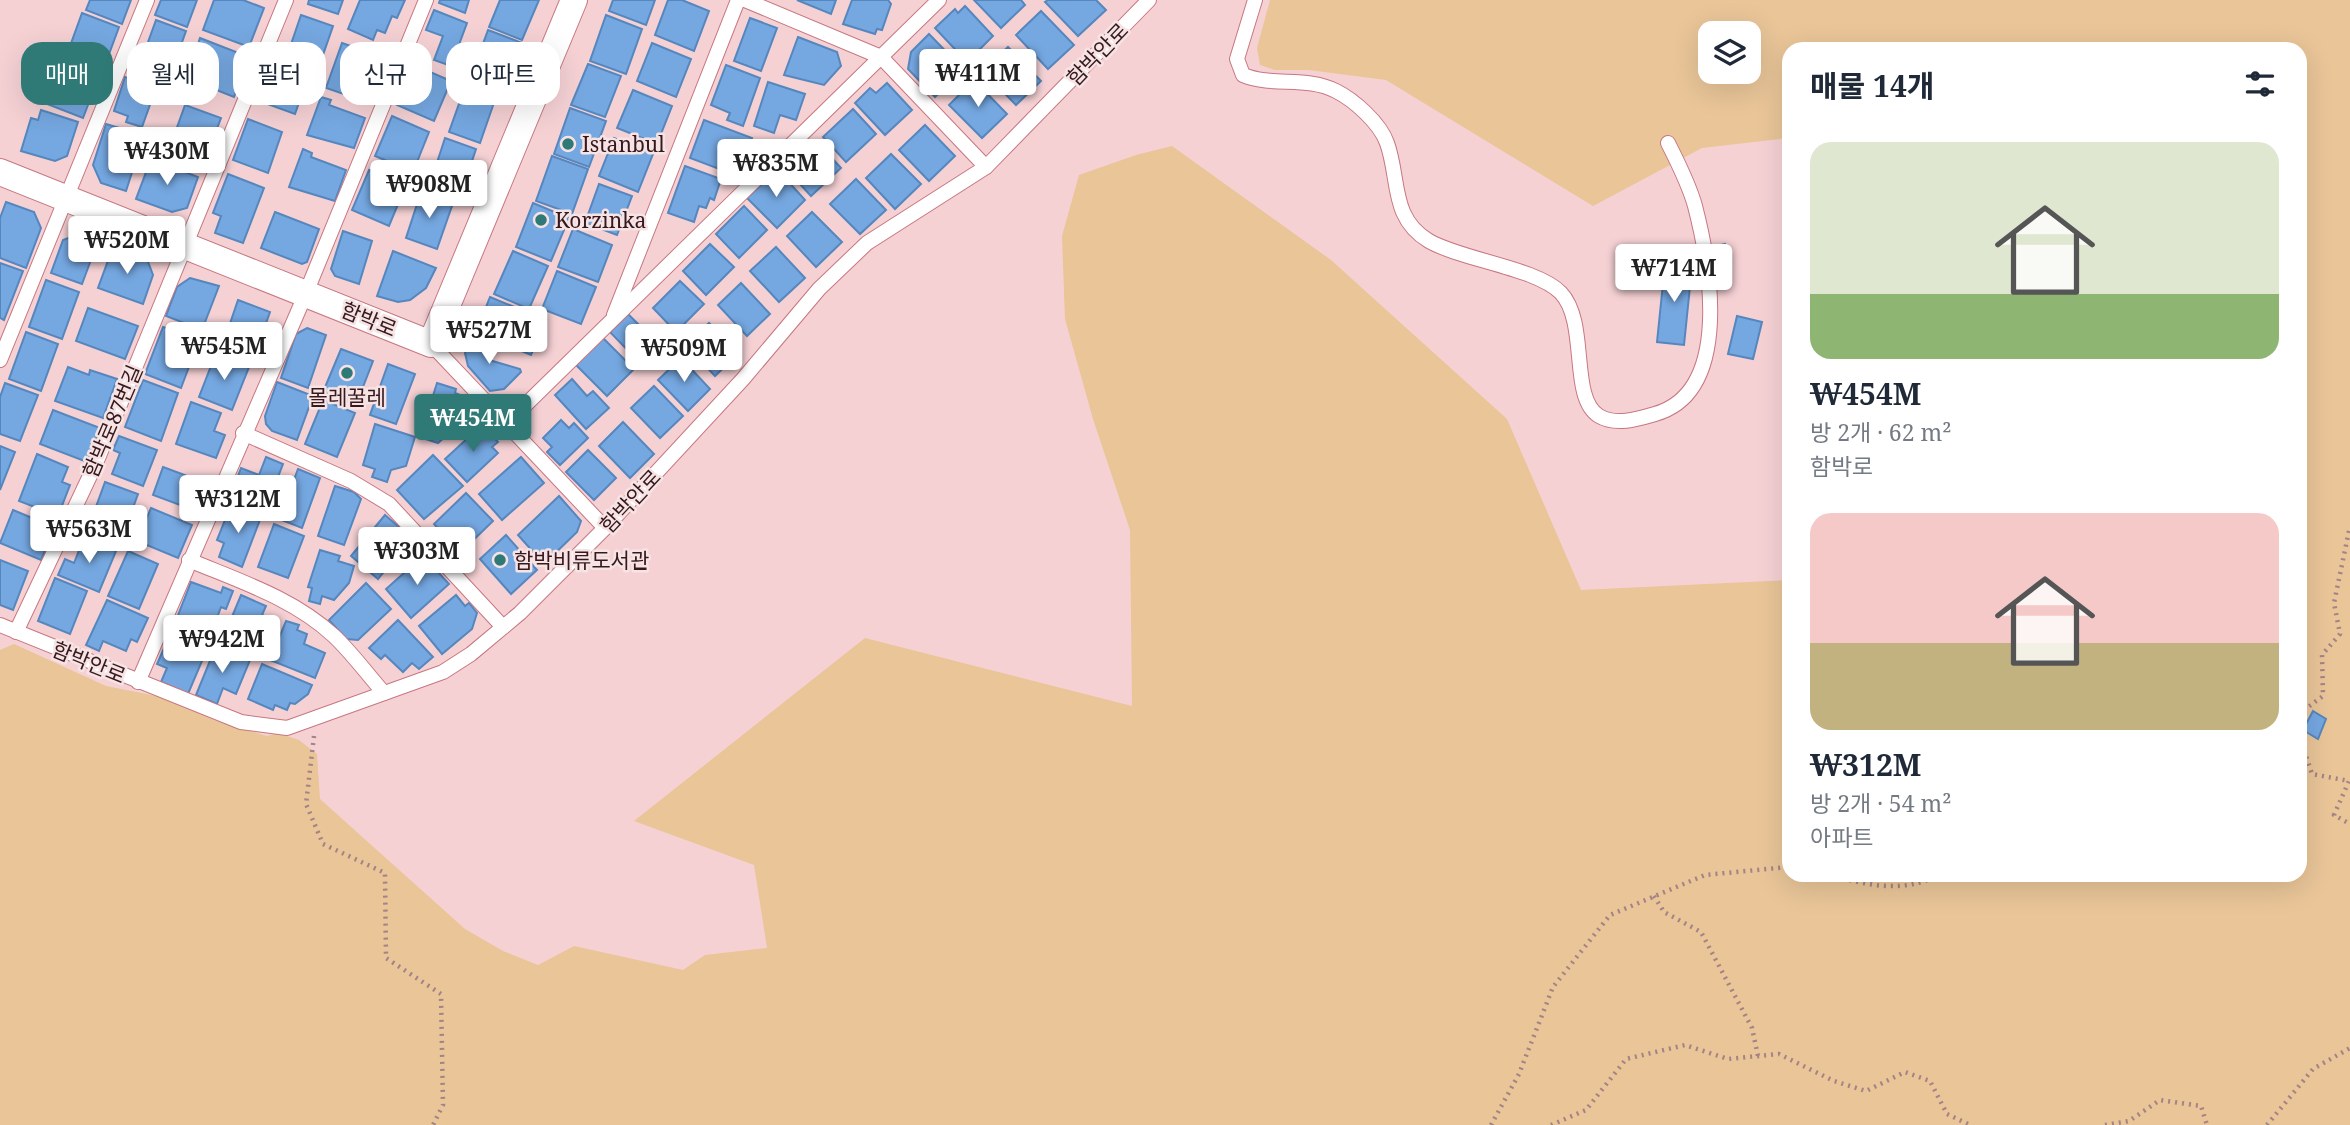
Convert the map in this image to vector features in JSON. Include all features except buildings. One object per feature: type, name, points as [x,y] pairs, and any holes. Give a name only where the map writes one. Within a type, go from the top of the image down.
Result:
[{"type":"street","points":[[431,344],[574,0]]},
{"type":"street","name":"함박로","points":[[0,172],[431,344]]},
{"type":"lane","points":[[0,360],[147,0]]},
{"type":"lane","name":"함박로87번길","points":[[16,632],[96,463],[286,0]]},
{"type":"lane","points":[[138,682],[243,433],[306,293],[426,0]]},
{"type":"lane","points":[[612,320],[738,0]]},
{"type":"lane","points":[[745,0],[881,57],[986,167]]},
{"type":"lane","points":[[506,424],[939,0]]},
{"type":"lane","name":"함박안로","points":[[0,625],[241,722],[286,728],[443,672],[471,654],[503,627],[605,528],[743,379],[828,279],[867,243],[986,167],[1149,0]]},
{"type":"lane","points":[[1255,0],[1237,59],[1243,75],[1259,81],[1309,83],[1335,90],[1365,113],[1387,142],[1396,195],[1407,223],[1429,241],[1502,268],[1538,278],[1560,293],[1574,316],[1585,400],[1598,416],[1624,422],[1659,413],[1683,400],[1701,372],[1710,333],[1710,288],[1695,206],[1668,143]]},
{"type":"lane","points":[[431,344],[605,528]]},
{"type":"lane","points":[[243,433],[351,481],[388,504],[503,627]]},
{"type":"lane","points":[[189,560],[280,598],[304,613],[333,636],[384,693]]},
{"type":"path","points":[[2307,708],[2323,696],[2322,655],[2340,634],[2334,603],[2350,526]]},
{"type":"path","points":[[317,718],[306,804],[323,844],[385,873],[386,958],[441,994],[443,1105],[433,1125]]},
{"type":"path","points":[[2307,759],[2312,774],[2349,780],[2334,815],[2350,824]]},
{"type":"path","points":[[1492,1125],[1518,1074],[1553,987],[1610,915],[1705,875],[1782,868]]},
{"type":"path","points":[[1858,882],[1883,888],[1925,882]]},
{"type":"path","points":[[1654,896],[1664,912],[1701,932],[1752,1028],[1758,1056]]},
{"type":"path","points":[[1551,1125],[1586,1110],[1626,1059],[1685,1045],[1728,1059],[1779,1054],[1834,1081],[1866,1091],[1905,1072],[1930,1081],[1947,1114],[1970,1125]]},
{"type":"path","points":[[2267,1125],[2313,1069],[2350,1048]]},
{"type":"path","points":[[2105,1125],[2129,1121],[2160,1100],[2201,1106],[2207,1125]]},
{"type":"shaded area","points":[[1270,0],[2350,0],[2350,1125],[0,1125],[0,650],[14,644],[106,686],[167,698],[214,720],[267,736],[278,733],[299,740],[317,754],[320,799],[465,929],[503,951],[538,965],[574,946],[683,970],[705,955],[767,948],[754,865],[634,821],[865,638],[1132,706],[1130,530],[1093,419],[1065,319],[1062,236],[1079,175],[1136,155],[1172,146],[1331,260],[1507,419],[1581,590],[1782,580],[1782,882],[2307,882],[2307,42],[1782,42],[1782,139],[1702,148],[1593,206],[1386,80],[1309,70],[1275,70],[1260,65],[1257,48]]},
{"type":"place","name":"Istanbul","points":[[568,144]]},
{"type":"place","name":"Korzinka","points":[[541,220]]},
{"type":"place","name":"몰레꿀레","points":[[347,373]]},
{"type":"place","name":"함박비류도서관","points":[[500,560]]}]
